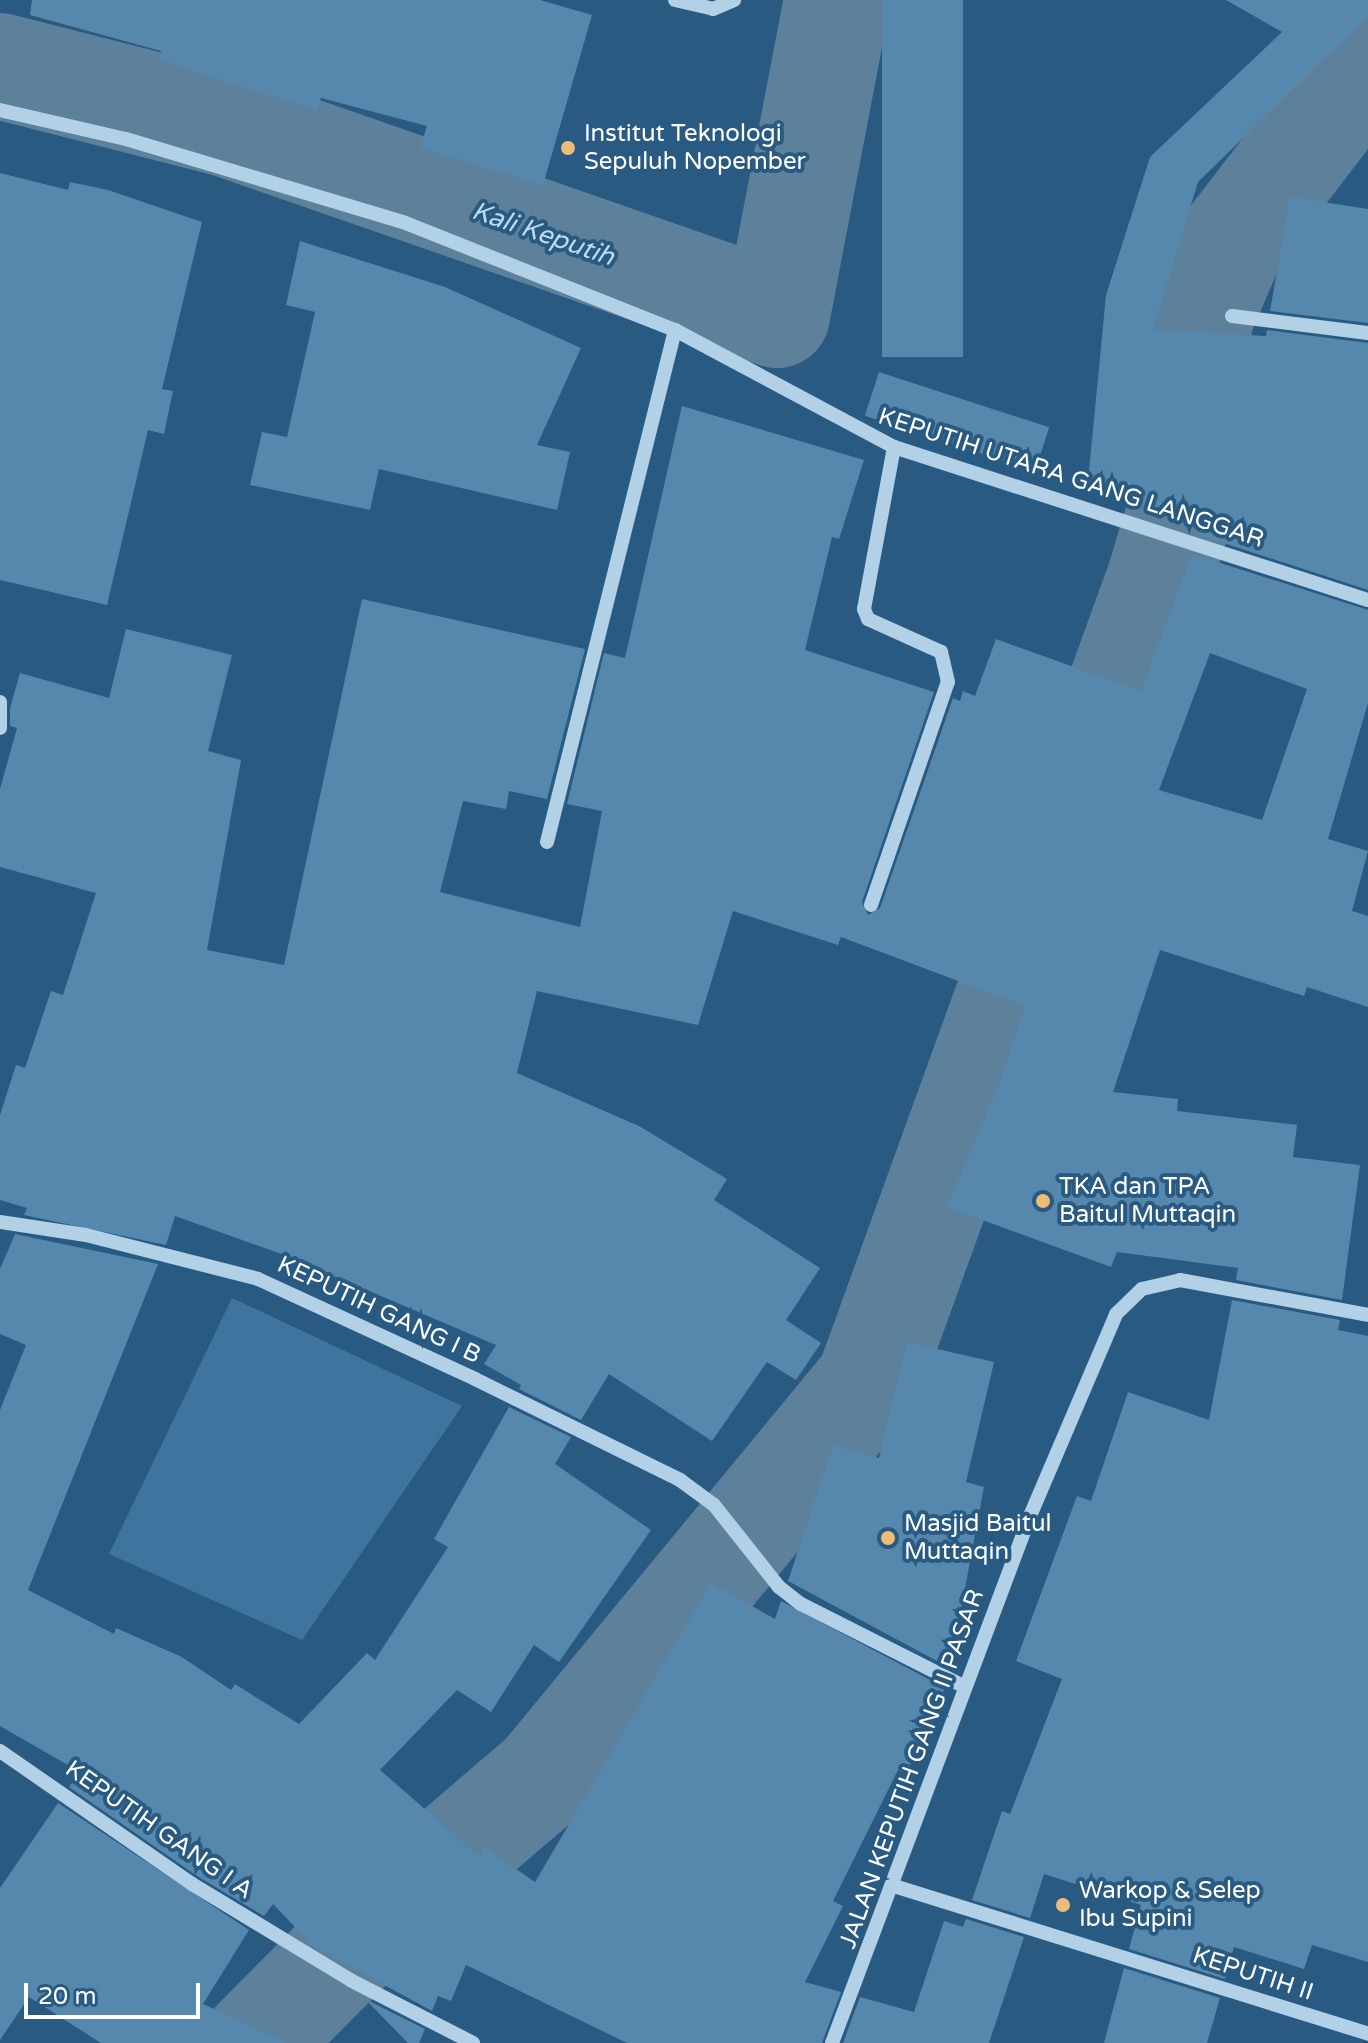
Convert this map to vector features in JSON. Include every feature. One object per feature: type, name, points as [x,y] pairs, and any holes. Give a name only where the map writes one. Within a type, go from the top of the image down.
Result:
[{"type":"street","points":[[675,0],[713,9],[734,0]]},
{"type":"street","name":"KEPUTIH UTARA GANG LANGGAR","points":[[0,110],[126,139],[403,222],[675,330],[894,447],[1368,600]]},
{"type":"street","points":[[1232,316],[1368,333]]},
{"type":"street","points":[[547,842],[675,330]]},
{"type":"street","points":[[871,905],[948,682],[941,652],[868,619],[864,609],[894,447]]},
{"type":"street","points":[[0,702],[0,728]]},
{"type":"street","name":"KEPUTIH GANG I B","points":[[0,1222],[86,1235],[258,1279],[661,1470],[714,1505],[779,1587],[828,1619],[965,1687]]},
{"type":"street","name":"JALAN KEPUTIH GANG II PASAR","points":[[832,2043],[894,1886],[965,1687],[1103,1337],[1126,1300],[1142,1289],[1180,1280],[1368,1315]]},
{"type":"street","name":"KEPUTIH GANG I A","points":[[0,1751],[192,1884],[352,1981],[473,2043]]},
{"type":"street","name":"KEPUTIH II","points":[[894,1886],[1368,2034]]},
{"type":"shaded area","points":[[232,1298],[462,1406],[302,1640],[109,1554]]},
{"type":"building","points":[[32,0],[540,0],[592,15],[543,185],[420,148],[427,126],[321,98],[317,110],[238,86],[159,59],[161,51],[30,15]]},
{"type":"building","points":[[882,0],[963,0],[963,357],[882,357]]},
{"type":"building","points":[[1226,0],[1368,0],[1368,16],[1198,182],[1153,330],[1266,336],[1267,330],[1368,343],[1368,590],[1199,535],[1204,522],[1088,481],[1106,295],[1150,157],[1282,32]]},
{"type":"building","points":[[0,173],[68,190],[70,182],[108,190],[202,222],[162,389],[173,391],[164,434],[148,430],[107,605],[0,580]]},
{"type":"building","points":[[1290,197],[1368,209],[1368,323],[1270,311]]},
{"type":"building","points":[[300,241],[445,287],[581,348],[537,445],[570,452],[557,510],[379,469],[370,510],[250,485],[262,432],[287,437],[315,312],[286,305]]},
{"type":"building","points":[[879,372],[1049,427],[1035,471],[865,416]]},
{"type":"building","points":[[682,406],[864,460],[839,539],[832,537],[805,650],[934,692],[862,902],[868,915],[880,908],[953,698],[960,701],[963,691],[975,696],[996,639],[1141,691],[1192,554],[1368,610],[1368,703],[1328,839],[1368,851],[1352,911],[1368,916],[1368,1007],[1307,987],[1304,996],[1160,950],[1113,1092],[1178,1099],[1177,1111],[1297,1125],[1293,1157],[1360,1165],[1342,1300],[1236,1280],[1238,1268],[1117,1252],[1111,1267],[947,1207],[997,1090],[1025,1006],[841,937],[838,945],[733,911],[698,1025],[537,991],[517,1073],[639,1126],[727,1179],[714,1200],[820,1268],[786,1320],[821,1343],[796,1380],[767,1362],[712,1441],[609,1374],[581,1420],[519,1389],[521,1385],[484,1364],[496,1345],[287,1256],[175,1216],[166,1245],[24,1215],[27,1208],[0,1200],[0,1115],[16,1065],[25,1068],[51,991],[63,995],[96,893],[0,867],[0,789],[17,728],[10,726],[10,708],[20,673],[109,698],[126,629],[232,655],[208,751],[241,760],[207,950],[284,965],[362,599],[585,649],[547,799],[509,791],[506,809],[463,801],[440,892],[580,927],[602,811],[567,804],[604,653],[625,658]],"holes":[[[1210,653],[1307,689],[1262,820],[1159,790]]]},
{"type":"building","points":[[15,1234],[158,1264],[28,1590],[114,1634],[116,1628],[182,1657],[231,1690],[235,1684],[299,1724],[367,1653],[375,1660],[448,1547],[434,1539],[509,1407],[571,1437],[555,1464],[651,1530],[559,1662],[534,1645],[491,1712],[457,1690],[380,1770],[479,1856],[484,1847],[535,1882],[711,1583],[775,1619],[781,1601],[945,1688],[906,1774],[898,1770],[833,1901],[843,1906],[805,1982],[841,1992],[822,2043],[627,2043],[466,1965],[451,2001],[438,1996],[432,2011],[313,1946],[273,1904],[264,1916],[197,1876],[69,1787],[80,1772],[0,1726],[0,1410],[26,1345],[0,1334],[0,1269]]},
{"type":"building","points":[[1232,1300],[1340,1320],[1338,1330],[1368,1336],[1368,1962],[1312,1945],[1304,1969],[1234,1947],[1225,1979],[1129,1949],[1141,1905],[1044,1874],[1030,1918],[972,1900],[1002,1811],[1010,1814],[1062,1679],[1016,1661],[1077,1496],[1091,1501],[1128,1392],[1209,1420]]},
{"type":"building","name":"Masjid Baitul Muttaqin","points":[[907,1342],[994,1362],[966,1482],[984,1487],[950,1668],[788,1581],[833,1445],[879,1458]]},
{"type":"building","points":[[58,1803],[249,1930],[203,2004],[287,2043],[101,2043],[29,1997],[0,2040],[0,1888]]},
{"type":"building","points":[[966,1919],[1024,1937],[989,2043],[843,2043],[860,1997],[914,2012],[944,1921],[963,1927]]},
{"type":"building","points":[[1124,1968],[1220,1998],[1207,2043],[1104,2043]]},
{"type":"building","points":[[365,1999],[425,2029],[419,2043],[408,2043]]},
{"type":"waterway","name":"Kali Keputih","points":[[0,66],[224,123],[777,315],[837,0]]},
{"type":"waterway","points":[[254,2043],[376,1920],[544,1776],[869,1382],[1160,578],[1194,465],[1199,320],[1236,234],[1368,62]]},
{"type":"place","name":"Institut Teknologi Sepuluh Nopember","points":[[568,148]]},
{"type":"place","name":"TKA dan TPA Baitul Muttaqin","points":[[1043,1201]]},
{"type":"place","name":"Masjid Baitul Muttaqin","points":[[888,1538]]},
{"type":"place","name":"Warkop & Selep Ibu Supini","points":[[1063,1905]]}]
